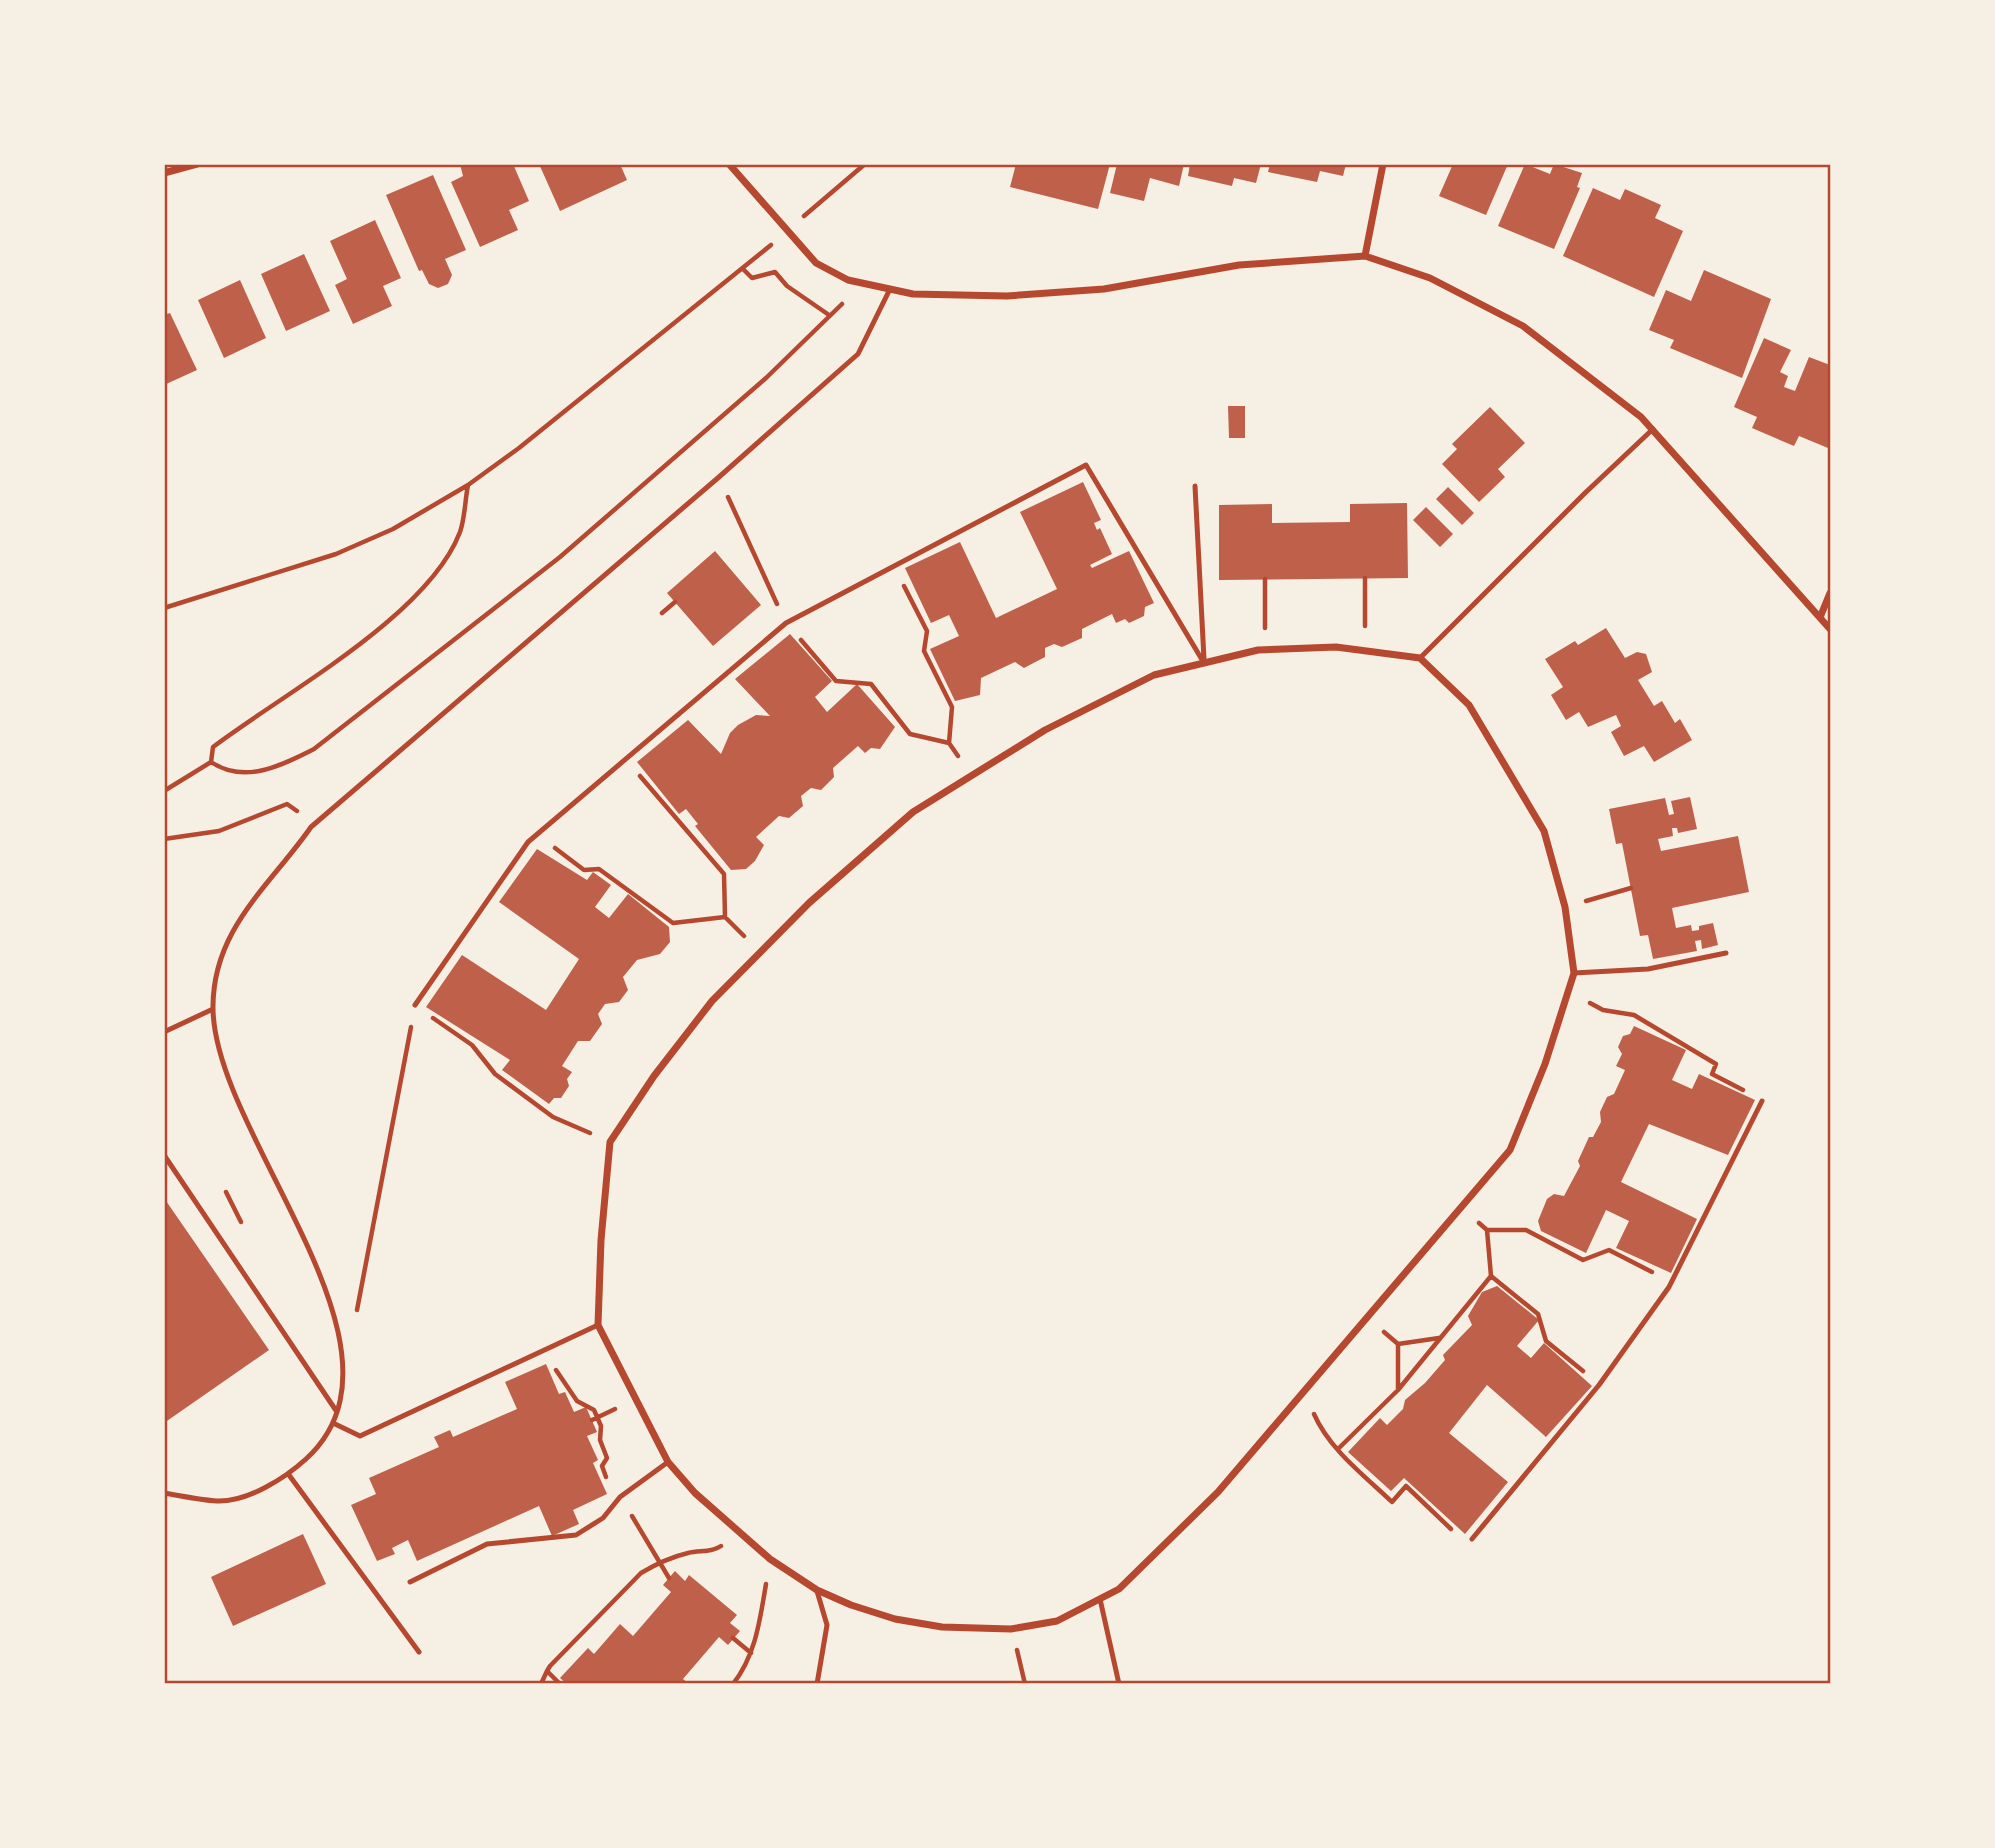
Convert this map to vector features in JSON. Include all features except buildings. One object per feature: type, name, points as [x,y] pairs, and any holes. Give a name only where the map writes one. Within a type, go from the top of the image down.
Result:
[{"type":"street","points":[[164,173],[197,164]]},
{"type":"street","points":[[729,164],[816,263],[848,280],[890,289],[938,296],[1007,296],[1104,289],[1239,265],[1365,256],[1430,278],[1523,326],[1653,429],[1821,615],[1830,629]]},
{"type":"street","points":[[1365,256],[1383,164]]},
{"type":"street","points":[[1821,615],[1830,593]]},
{"type":"street","points":[[1336,647],[1365,651],[1420,658],[1469,705],[1544,831],[1565,907],[1574,973],[1545,1064],[1510,1150],[1218,1492],[1119,1589],[1056,1621],[1011,1629],[942,1627],[895,1619],[851,1605],[817,1590],[770,1559],[695,1493],[668,1462],[598,1325],[601,1240],[611,1142],[654,1076],[704,1012],[809,903],[913,812],[1045,730],[1154,675],[1265,649],[1336,647]]},
{"type":"lane","points":[[164,1493],[220,1501],[254,1492],[289,1475],[321,1445],[335,1424],[343,1385],[340,1329],[318,1270],[225,1074],[213,1009],[219,957],[256,893],[295,851],[312,827],[858,354],[890,289]]},
{"type":"lane","points":[[1420,658],[1653,429]]},
{"type":"lane","points":[[415,1005],[528,842],[786,623],[1086,465],[1204,663]]},
{"type":"lane","points":[[1195,486],[1204,663]]},
{"type":"lane","points":[[1574,973],[1648,969],[1727,953]]},
{"type":"lane","points":[[164,1032],[213,1009]]},
{"type":"lane","points":[[1472,1539],[1599,1385],[1672,1282],[1762,1101]]},
{"type":"lane","points":[[164,1155],[337,1412]]},
{"type":"lane","points":[[335,1424],[360,1436],[598,1325]]},
{"type":"lane","points":[[410,1582],[487,1544],[576,1535],[603,1518],[620,1497],[668,1462]]},
{"type":"lane","points":[[289,1475],[419,1653]]},
{"type":"lane","points":[[817,1590],[827,1625],[817,1684]]},
{"type":"lane","points":[[1100,1599],[1119,1684]]},
{"type":"path","points":[[800,220],[864,164]]},
{"type":"path","points":[[164,608],[336,554],[393,529],[468,485],[744,270],[781,237]]},
{"type":"path","points":[[744,270],[752,278],[775,272],[787,286],[829,315]]},
{"type":"path","points":[[211,762],[235,771],[253,772],[274,769],[314,749],[560,557],[766,378],[851,296],[890,289]]},
{"type":"path","points":[[719,477],[786,623],[836,681],[871,684],[911,734],[949,743]]},
{"type":"path","points":[[211,762],[213,747],[342,658],[414,595],[444,562],[460,531],[468,485]]},
{"type":"path","points":[[895,566],[927,631],[924,650],[952,707],[949,743],[971,776]]},
{"type":"path","points":[[1365,578],[1365,651]]},
{"type":"path","points":[[1265,579],[1265,649]]},
{"type":"path","points":[[662,612],[675,602]]},
{"type":"path","points":[[626,759],[723,874],[724,917],[760,953]]},
{"type":"path","points":[[164,791],[211,762]]},
{"type":"path","points":[[164,839],[219,831],[287,804],[312,827]]},
{"type":"path","points":[[537,834],[584,870],[599,869],[673,923],[724,917]]},
{"type":"path","points":[[1565,907],[1631,888]]},
{"type":"path","points":[[1568,991],[1603,1010],[1634,1015],[1717,1064],[1712,1074],[1762,1101]]},
{"type":"path","points":[[341,1348],[353,1332],[415,1005],[472,1045],[495,1074],[553,1117],[611,1142]]},
{"type":"path","points":[[1461,1208],[1487,1230],[1526,1230],[1583,1260],[1609,1250],[1672,1282]]},
{"type":"path","points":[[1338,1449],[1398,1390],[1491,1276],[1487,1230]]},
{"type":"path","points":[[1491,1276],[1538,1314],[1546,1341],[1599,1385]]},
{"type":"path","points":[[1367,1318],[1398,1344],[1440,1338]]},
{"type":"path","points":[[1398,1344],[1398,1390]]},
{"type":"path","points":[[546,1350],[563,1384],[570,1386],[577,1401],[594,1410],[601,1426],[600,1440],[607,1458],[602,1466],[611,1487],[620,1497],[669,1578]]},
{"type":"path","points":[[1305,1391],[1320,1427],[1338,1449],[1392,1502],[1406,1486],[1468,1544],[1472,1539]]},
{"type":"path","points":[[541,1684],[547,1671],[641,1573],[658,1563],[690,1552],[715,1550],[741,1532]]},
{"type":"path","points":[[733,1684],[751,1653],[770,1559]]},
{"type":"path","points":[[1011,1629],[1025,1684]]},
{"type":"path","points":[[733,1639],[751,1653]]},
{"type":"path","points":[[547,1671],[560,1684]]}]
